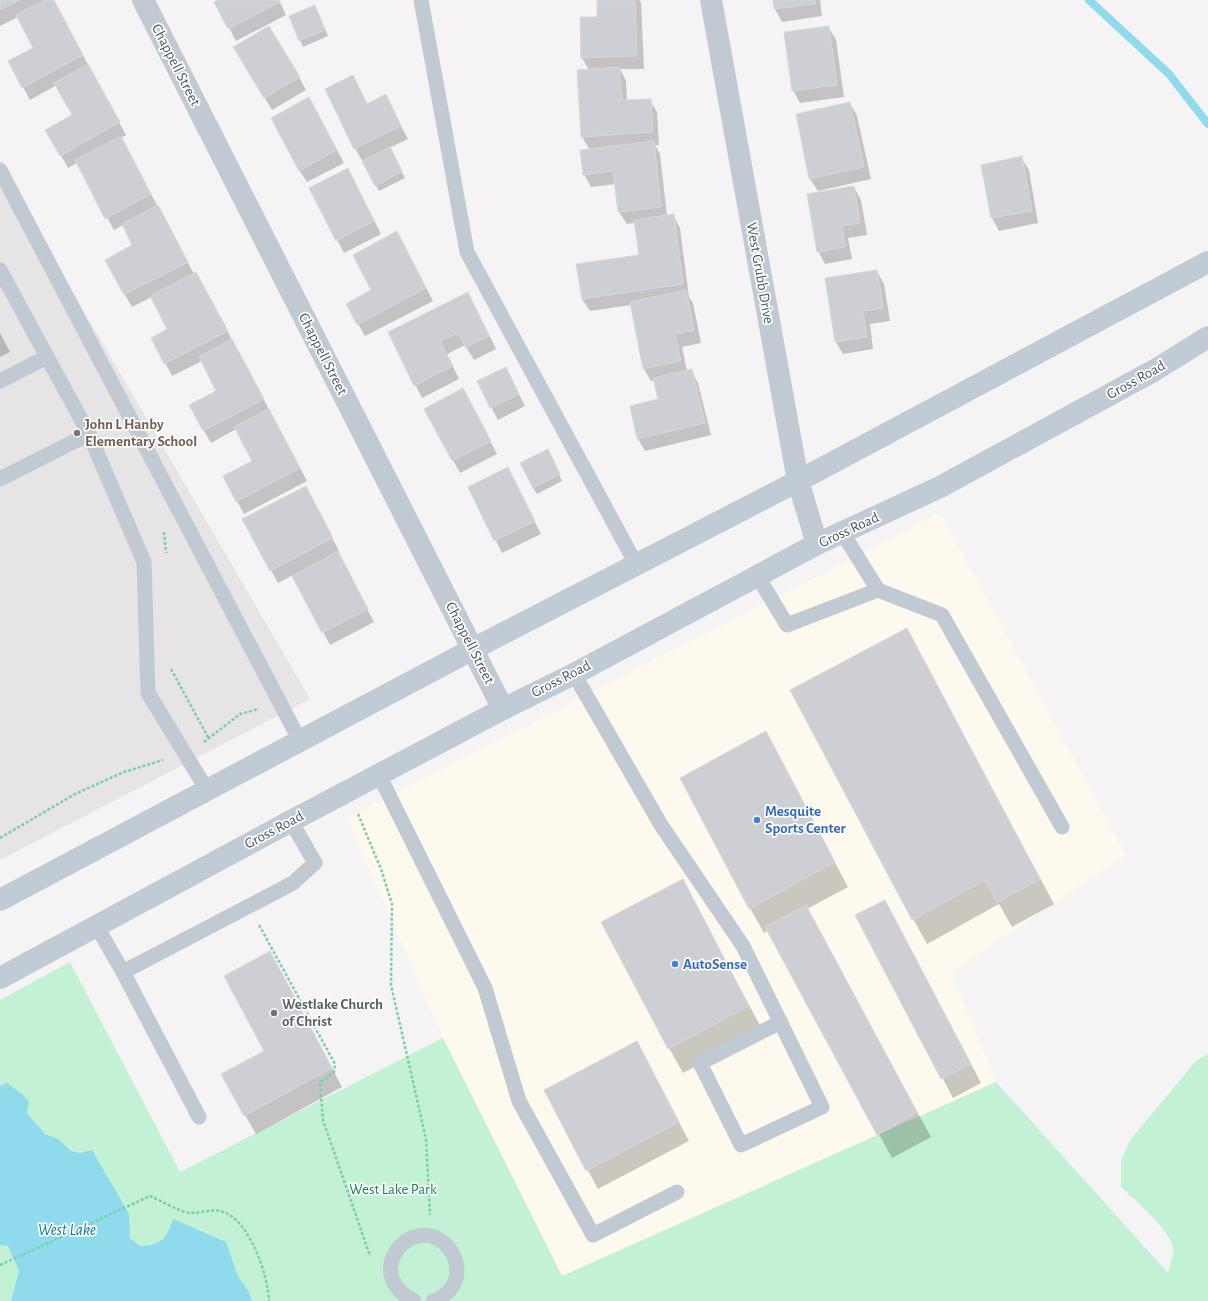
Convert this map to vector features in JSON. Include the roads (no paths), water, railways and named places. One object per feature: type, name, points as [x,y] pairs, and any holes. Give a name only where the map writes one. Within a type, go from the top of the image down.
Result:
[{"type":"main road","points":[[0,900],[473,649],[798,481],[1208,262]]},
{"type":"main road","points":[[1165,284],[1208,271]]},
{"type":"main road","name":"Gross Road","points":[[0,978],[291,821],[503,709],[574,674],[758,577],[817,544],[940,487],[1155,370],[1208,338]]},
{"type":"street","name":"Chappell Street","points":[[143,0],[503,709]]},
{"type":"street","name":"West Grubb Drive","points":[[711,0],[798,481],[817,544]]},
{"type":"lane","points":[[421,0],[467,252],[636,564]]},
{"type":"lane","points":[[0,170],[300,741]]},
{"type":"lane","points":[[0,270],[89,434],[144,562],[148,693],[207,790]]},
{"type":"lane","points":[[0,381],[47,357]]},
{"type":"lane","points":[[0,479],[89,434]]},
{"type":"lane","points":[[842,532],[878,590],[942,615],[1062,827]]},
{"type":"lane","points":[[758,577],[787,625],[878,590]]},
{"type":"lane","points":[[574,674],[661,825],[743,946],[781,1022],[822,1107],[741,1146],[700,1063],[781,1022]]},
{"type":"lane","points":[[379,775],[485,988],[519,1101],[593,1235],[677,1192]]},
{"type":"lane","points":[[123,972],[293,883],[315,863],[291,821]]},
{"type":"lane","points":[[96,925],[123,972],[199,1117]]},
{"type":"lane","points":[[404,1299],[392,1279],[390,1271],[393,1257],[400,1245],[412,1237],[426,1235],[440,1239],[450,1248],[457,1260],[457,1274],[452,1287],[442,1298],[433,1301]]},
{"type":"water","name":"West Lake","points":[[7,1083],[23,1095],[29,1102],[27,1113],[45,1134],[58,1139],[71,1151],[80,1153],[92,1150],[129,1214],[130,1238],[140,1246],[147,1246],[158,1242],[165,1236],[173,1219],[226,1242],[238,1276],[249,1292],[252,1301],[11,1301],[19,1271],[8,1246],[0,1245],[0,1086]]},
{"type":"waterway","points":[[1089,0],[1169,74],[1208,124]]},
{"type":"place","name":"John L Hanby Elementary School","points":[[77,433]]},
{"type":"place","name":"Mesquite Sports Center","points":[[757,820]]},
{"type":"place","name":"AutoSense","points":[[675,964]]},
{"type":"place","name":"Westlake Church of Christ","points":[[274,1013]]},
{"type":"park label","name":"West Lake Park","points":[[393,1189]]}]
